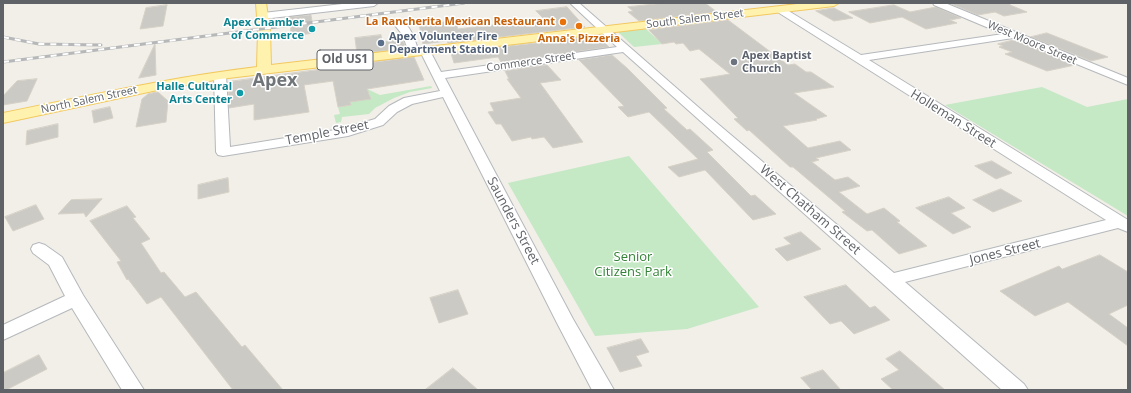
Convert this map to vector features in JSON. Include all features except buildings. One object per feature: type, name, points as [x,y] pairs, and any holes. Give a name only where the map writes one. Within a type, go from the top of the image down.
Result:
[{"type":"main road","points":[[261,3],[263,16],[264,70]]},
{"type":"main road","name":"South Salem Street","points":[[603,30],[834,3]]},
{"type":"main road","name":"North Salem Street","points":[[3,118],[153,87],[220,75],[603,30]]},
{"type":"street","points":[[263,16],[374,3]]},
{"type":"street","name":"West Chatham Street","points":[[574,3],[603,30],[1017,390]]},
{"type":"street","name":"West Moore Street","points":[[937,3],[1128,82]]},
{"type":"street","name":"Holleman Street","points":[[779,9],[1124,224]]},
{"type":"street","name":"Saunders Street","points":[[398,23],[438,76],[562,316],[603,390]]},
{"type":"street","points":[[857,59],[1014,35]]},
{"type":"street","name":"Commerce Street","points":[[438,76],[625,49]]},
{"type":"street","name":"Temple Street","points":[[220,75],[223,152],[343,133],[379,122],[393,109],[408,101],[446,94]]},
{"type":"street","name":"Jones Street","points":[[890,280],[1124,224]]},
{"type":"street","points":[[39,249],[56,261],[76,298],[133,390]]},
{"type":"street","points":[[3,332],[76,298]]},
{"type":"green space","points":[[646,29],[662,44],[634,47],[618,32]]},
{"type":"green space","points":[[431,86],[432,88],[410,92],[394,98],[375,108],[369,114],[342,117],[341,122],[336,123],[334,115],[340,114],[338,107],[351,105],[349,96],[371,99],[369,93],[362,94],[367,89],[380,95]]},
{"type":"green space","points":[[1042,87],[1087,107],[1128,99],[1128,216],[945,105]]},
{"type":"green space","name":"Senior Citizens Park","points":[[629,156],[759,307],[687,329],[595,336],[508,183]]},
{"type":"railway","points":[[3,62],[464,3]]},
{"type":"railway","points":[[3,37],[39,44],[101,45]]},
{"type":"place","name":"La Rancherita Mexican Restaurant","points":[[563,22]]},
{"type":"place","name":"Anna's Pizzeria","points":[[579,26]]},
{"type":"place","name":"Apex Chamber of Commerce","points":[[312,29]]},
{"type":"place","name":"Apex Volunteer Fire Department Station 1","points":[[381,43]]},
{"type":"place","name":"Apex Baptist Church","points":[[734,62]]},
{"type":"place","name":"Halle Cultural Arts Center","points":[[240,93]]},
{"type":"district","name":"Apex","points":[[275,81]]}]
